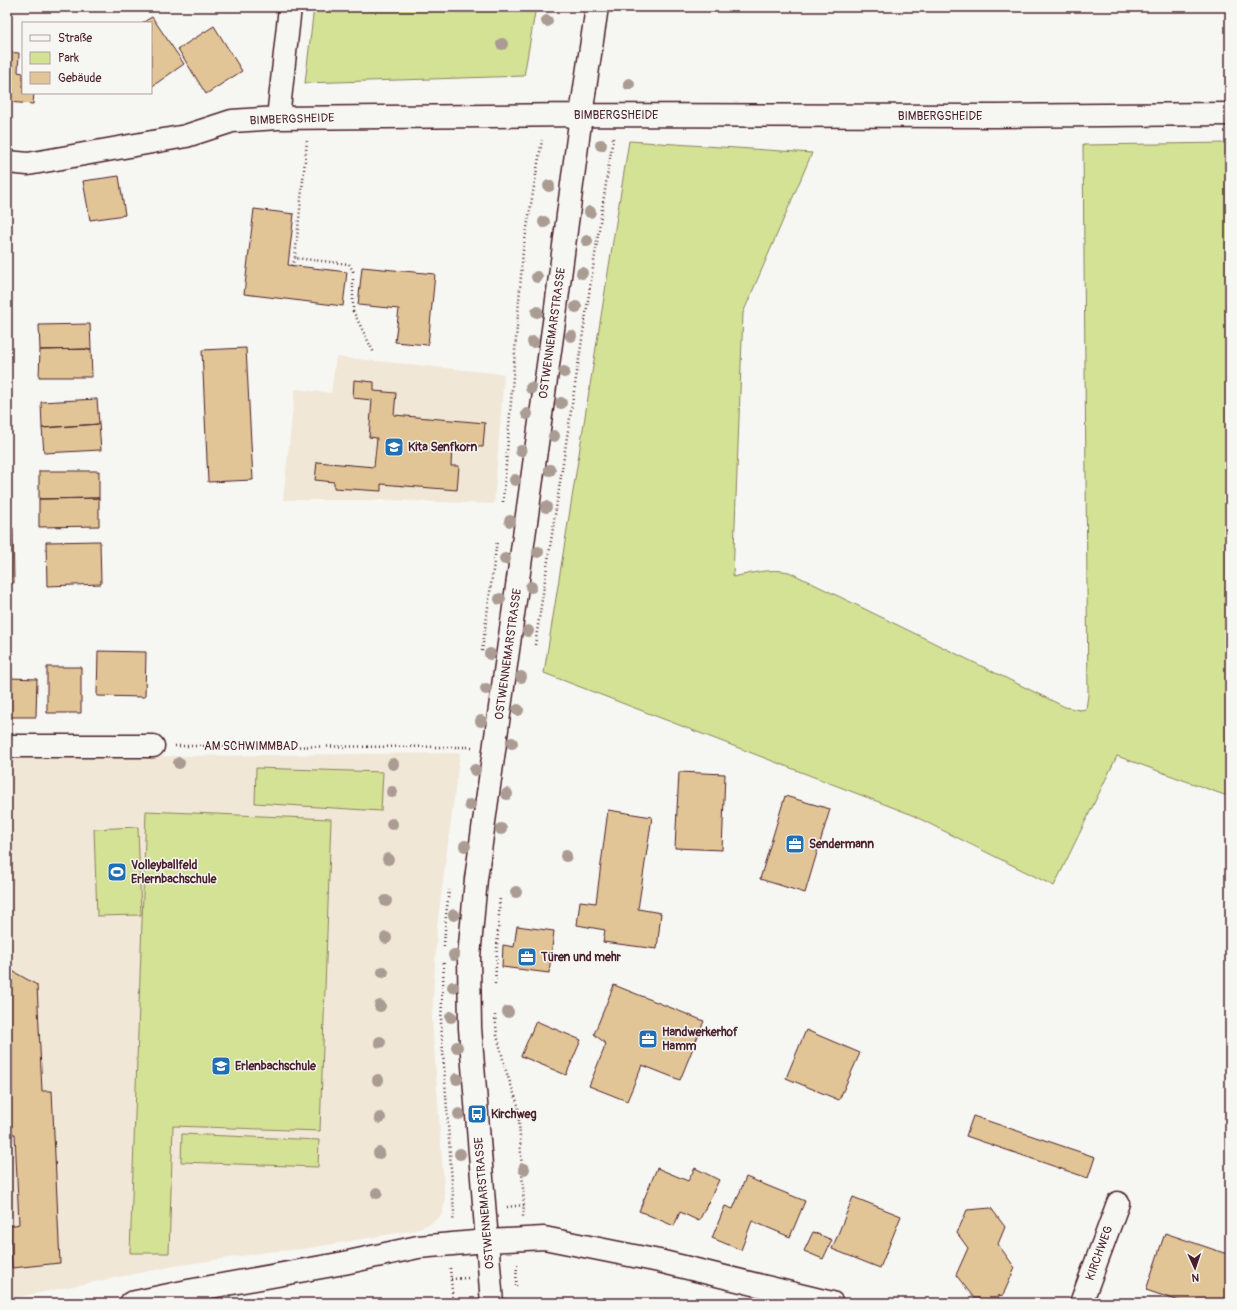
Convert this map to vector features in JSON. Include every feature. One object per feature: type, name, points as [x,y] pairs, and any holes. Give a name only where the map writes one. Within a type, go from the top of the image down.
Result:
[{"type":"street","points":[[278,118],[290,7]]},
{"type":"street","name":"OSTWENNEMARSTRASSE","points":[[492,1303],[470,1028],[469,957],[476,879],[597,7]]},
{"type":"street","name":"BIMBERGSHEIDE","points":[[7,162],[28,164],[186,136],[232,121],[278,118],[581,115],[994,116],[1230,114]]},
{"type":"street","points":[[7,746],[153,746]]},
{"type":"street","name":"KIRCHWEG","points":[[1081,1303],[1118,1203]]},
{"type":"street","points":[[131,1303],[188,1291],[344,1263],[418,1247],[487,1240],[544,1238],[659,1261],[832,1303]]},
{"type":"path","points":[[534,650],[616,115]]},
{"type":"path","points":[[292,266],[295,258],[310,118]]},
{"type":"path","points":[[295,258],[349,264],[353,271],[353,311],[374,352]]},
{"type":"path","name":"AM SCHWIMMBAD","points":[[153,746],[393,746],[494,748]]},
{"type":"path","points":[[495,987],[500,895]]},
{"type":"path","points":[[495,1009],[498,1035],[506,1071],[518,1105],[524,1205],[516,1275],[516,1289]]},
{"type":"shaded area","name":"Kita Senfkorn","points":[[336,357],[504,374],[494,504],[387,500],[283,500],[295,389],[331,393]]},
{"type":"shaded area","name":"Erlenbachschule","points":[[460,753],[437,926],[432,1020],[445,1201],[442,1214],[433,1222],[415,1230],[303,1249],[267,1252],[175,1266],[7,1299],[7,758]]},
{"type":"green space","points":[[314,7],[536,7],[524,76],[305,83]]},
{"type":"green space","points":[[629,141],[812,153],[743,313],[733,577],[768,571],[789,572],[1065,707],[1080,710],[1086,709],[1088,695],[1083,145],[1230,143],[1230,797],[1117,756],[1054,886],[910,814],[544,673]]},
{"type":"green space","points":[[256,768],[383,772],[381,811],[255,803]]},
{"type":"green space","points":[[146,811],[331,819],[320,1131],[173,1126],[169,1253],[130,1253]]},
{"type":"green space","name":"Volleyballfeld Erlernbachschule","points":[[138,827],[141,915],[97,916],[94,829]]},
{"type":"green space","points":[[182,1134],[319,1140],[318,1167],[181,1162]]},
{"type":"building","points":[[152,17],[184,64],[152,86],[152,22],[144,22]]},
{"type":"building","points":[[214,26],[242,71],[206,94],[178,49]]},
{"type":"building","points":[[7,52],[19,53],[18,72],[22,73],[22,94],[34,94],[33,104],[7,102]]},
{"type":"building","points":[[119,176],[125,215],[90,220],[83,181]]},
{"type":"building","points":[[254,209],[294,214],[288,265],[347,272],[343,306],[244,294]]},
{"type":"building","points":[[362,267],[435,274],[428,345],[395,342],[399,309],[358,305]]},
{"type":"building","points":[[90,324],[91,349],[40,350],[39,325]]},
{"type":"building","points":[[246,348],[253,480],[208,482],[202,350]]},
{"type":"building","points":[[91,349],[92,377],[39,377],[40,350]]},
{"type":"building","points":[[354,380],[374,382],[374,391],[396,393],[394,415],[485,423],[483,447],[452,445],[451,466],[459,466],[457,490],[381,484],[381,491],[334,488],[334,482],[315,480],[317,462],[374,467],[377,438],[369,437],[372,400],[353,398]]},
{"type":"building","points":[[97,399],[99,424],[42,428],[41,402]]},
{"type":"building","points":[[99,424],[101,450],[44,453],[42,428]]},
{"type":"building","points":[[39,471],[99,471],[99,498],[39,499]]},
{"type":"building","points":[[99,498],[99,526],[39,527],[39,499]]},
{"type":"building","points":[[7,528],[13,528],[14,583],[7,583]]},
{"type":"building","points":[[100,541],[101,584],[47,586],[46,542]]},
{"type":"building","points":[[98,651],[146,652],[145,697],[97,696]]},
{"type":"building","points":[[7,656],[11,656],[11,678],[37,679],[36,717],[7,717]]},
{"type":"building","points":[[47,667],[81,667],[81,713],[47,713]]},
{"type":"building","points":[[679,772],[725,774],[722,850],[675,848]]},
{"type":"building","name":"Sendermann","points":[[785,796],[830,809],[805,893],[760,879]]},
{"type":"building","points":[[608,810],[652,817],[638,909],[661,913],[657,949],[603,942],[605,930],[577,925],[580,901],[596,903]]},
{"type":"building","name":"Türen und mehr","points":[[517,926],[554,931],[549,973],[502,967],[503,945],[514,947]]},
{"type":"building","points":[[7,968],[37,985],[42,1091],[52,1091],[60,1263],[12,1268],[10,1226],[19,1224],[15,1134],[7,1134]]},
{"type":"building","name":"Handwerkerhof Hamm","points":[[614,985],[704,1021],[680,1080],[642,1065],[627,1101],[589,1086],[606,1044],[594,1034]]},
{"type":"building","points":[[536,1021],[581,1040],[566,1075],[521,1056]]},
{"type":"building","points":[[806,1030],[860,1053],[839,1100],[786,1078]]},
{"type":"building","points":[[973,1116],[1095,1157],[1088,1178],[966,1136]]},
{"type":"building","points":[[657,1168],[688,1181],[695,1168],[719,1180],[699,1221],[680,1212],[674,1226],[639,1211]]},
{"type":"building","points":[[746,1177],[805,1201],[790,1237],[752,1221],[741,1250],[712,1238],[725,1206],[733,1209]]},
{"type":"building","points":[[853,1197],[901,1216],[880,1268],[832,1249]]},
{"type":"building","points":[[991,1208],[1005,1227],[998,1244],[1015,1268],[1003,1295],[998,1296],[999,1303],[980,1303],[979,1298],[974,1298],[956,1275],[968,1248],[957,1233],[967,1210]]},
{"type":"building","points":[[813,1232],[832,1240],[823,1259],[804,1251]]},
{"type":"building","points":[[1165,1233],[1230,1255],[1230,1303],[1185,1303],[1146,1290]]},
{"type":"place","name":"Kita Senfkorn","points":[[394,447]]},
{"type":"place","name":"Sendermann","points":[[795,844]]},
{"type":"place","name":"Volleyballfeld Erlernbachschule","points":[[117,872]]},
{"type":"place","name":"Türen und mehr","points":[[527,957]]},
{"type":"place","name":"Handwerkerhof Hamm","points":[[648,1039]]},
{"type":"place","name":"Erlenbachschule","points":[[221,1066]]},
{"type":"place","name":"Kirchweg","points":[[477,1114]]}]
